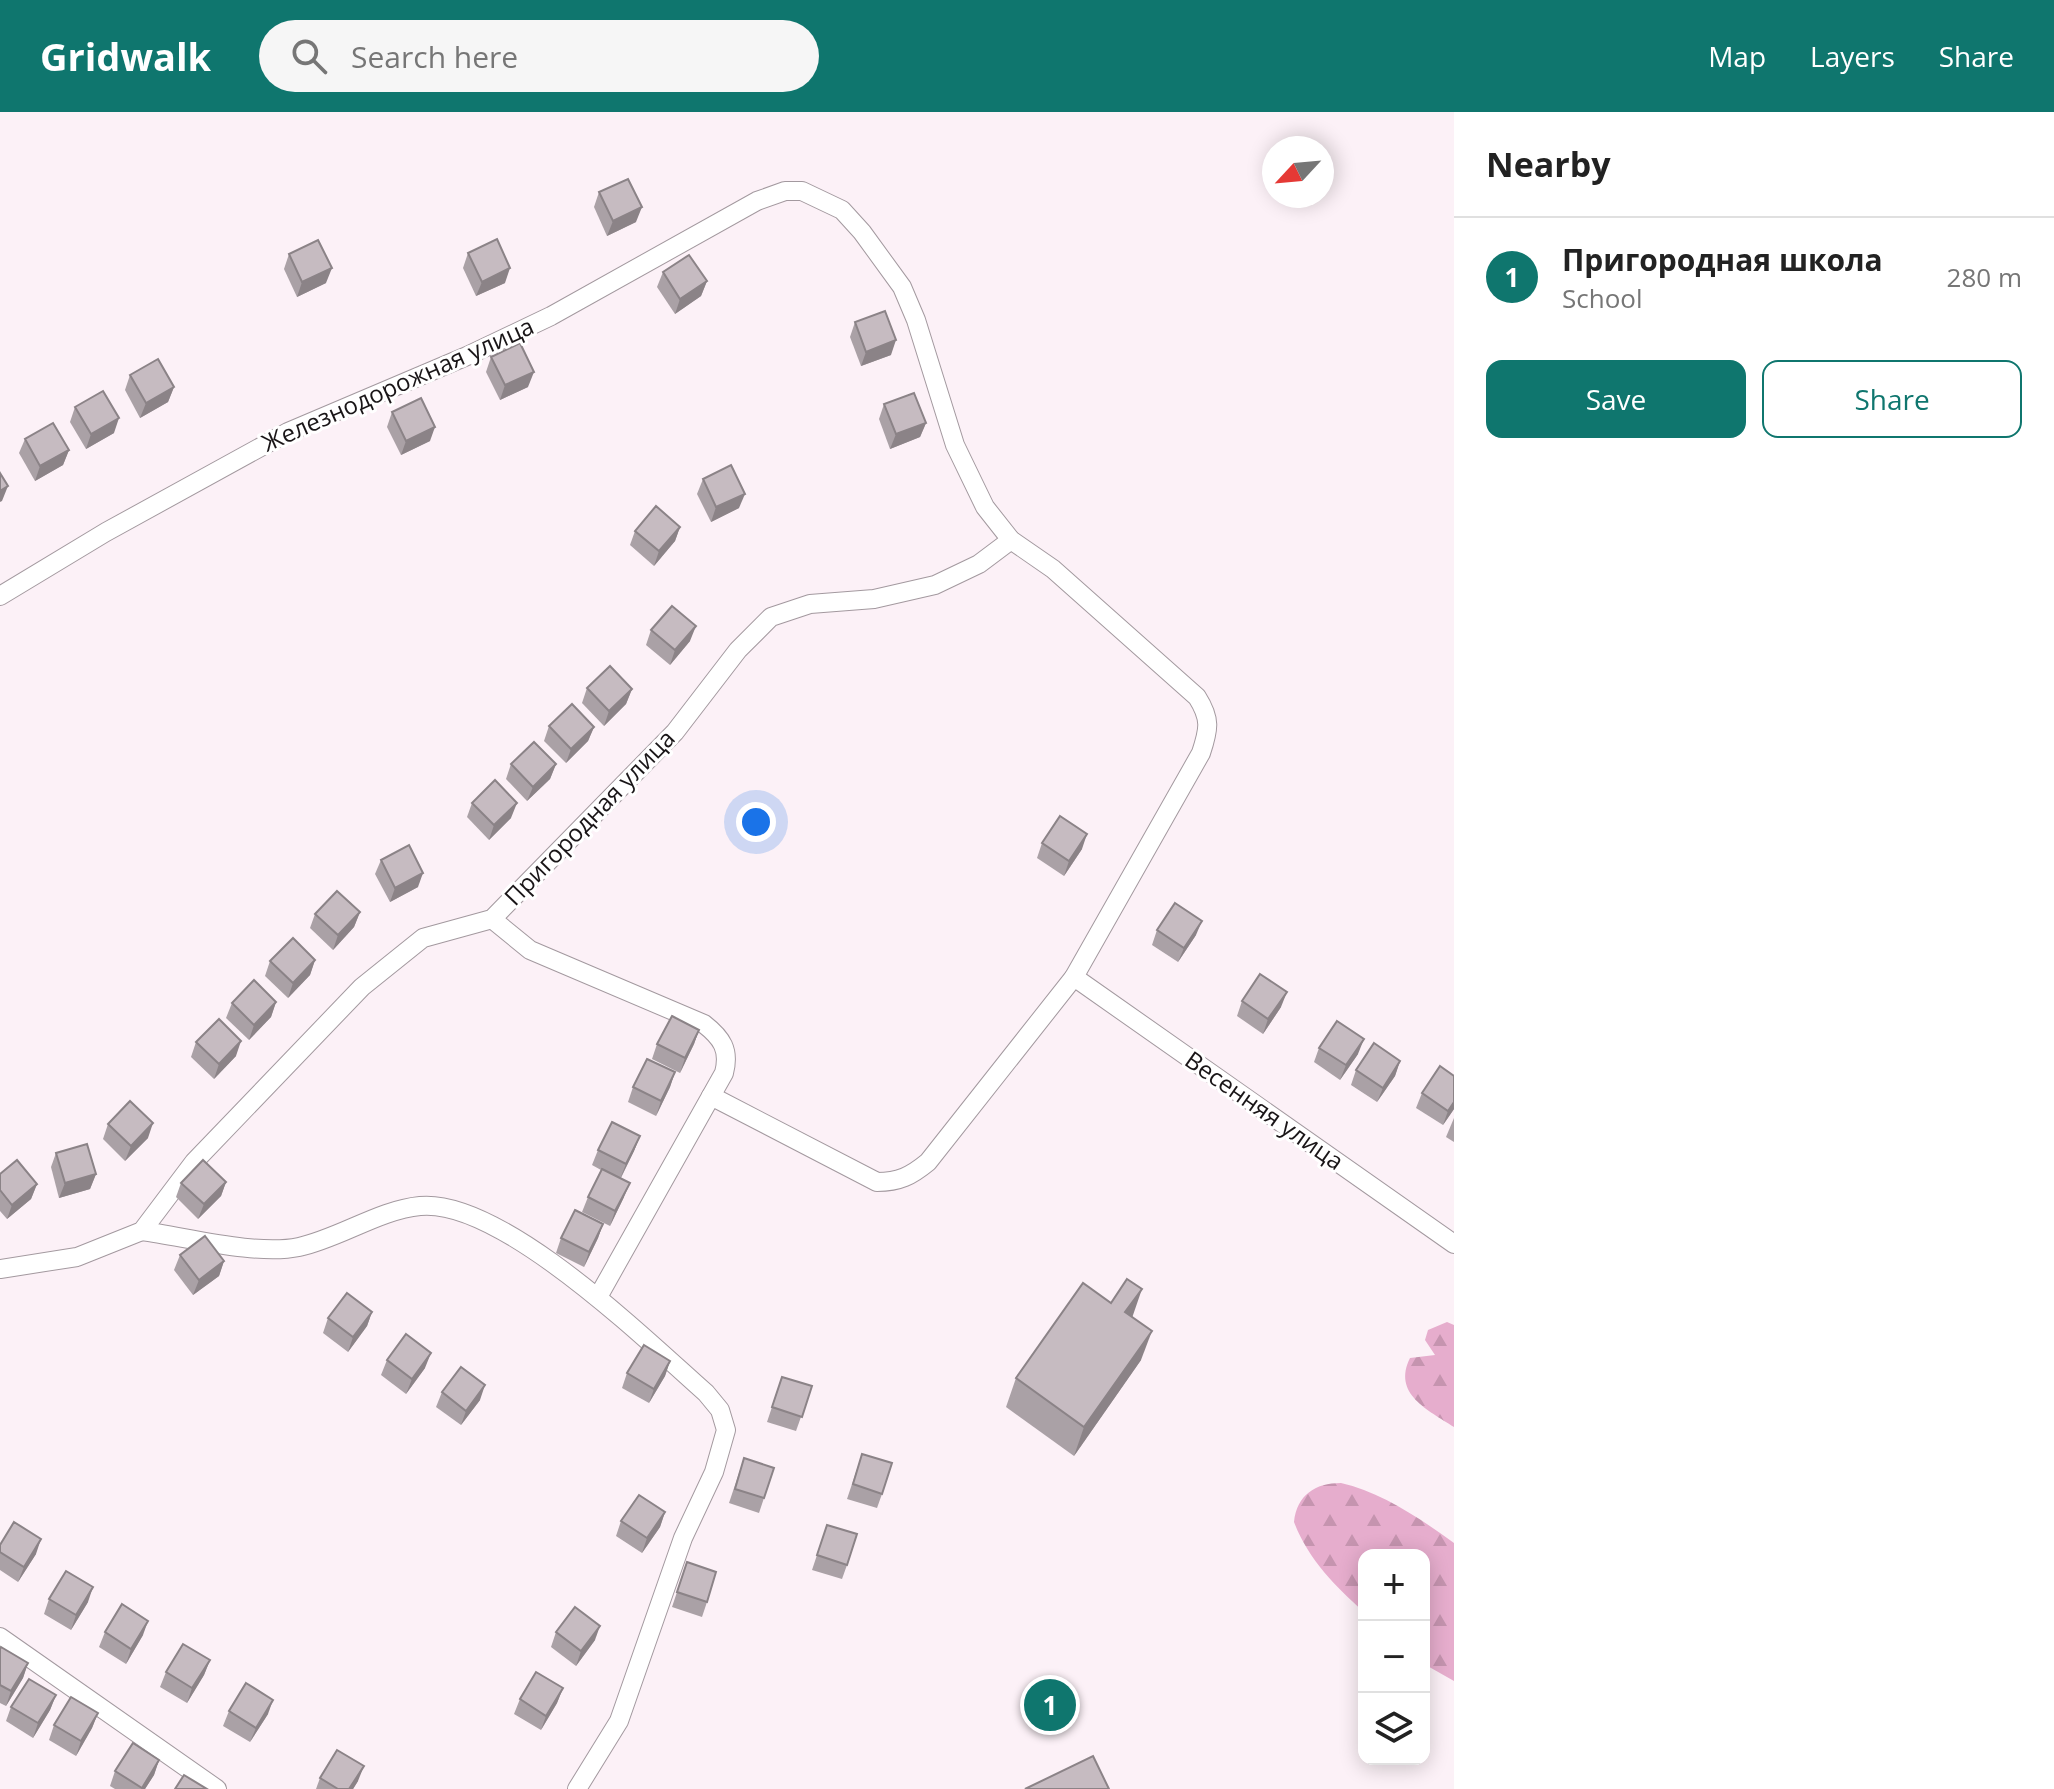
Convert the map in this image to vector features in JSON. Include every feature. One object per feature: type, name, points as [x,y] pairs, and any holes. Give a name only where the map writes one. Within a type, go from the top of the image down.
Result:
[{"type":"street","name":"Железнодорожная улица","points":[[0,596],[106,532],[288,432],[551,316],[765,197],[785,191],[802,191],[842,210],[881,255],[902,287],[916,320],[955,445],[974,488],[1011,540]]},
{"type":"street","name":"Пригородная улица","points":[[142,1231],[194,1162],[362,987],[423,938],[492,919],[675,732],[738,650],[771,617],[810,604],[874,599],[935,585],[979,564],[1011,540]]},
{"type":"street","points":[[711,1096],[877,1182],[897,1182],[928,1162],[1074,977],[1201,753],[1210,728],[1207,713],[1197,697],[1053,569],[1011,540]]},
{"type":"street","points":[[492,919],[530,950],[704,1024],[718,1035],[727,1059],[711,1096],[598,1297]]},
{"type":"street","name":"Весенняя улица","points":[[1074,977],[1454,1244]]},
{"type":"street","points":[[0,1269],[77,1257],[142,1231],[271,1250],[331,1238],[394,1212],[422,1206],[456,1210],[499,1229],[598,1297],[706,1393],[720,1410],[726,1430],[714,1472],[683,1538],[619,1721],[577,1789]]},
{"type":"street","points":[[0,1637],[217,1789]]},
{"type":"green space","points":[[1447,1322],[1454,1325],[1454,1427],[1416,1400],[1406,1382],[1410,1358],[1435,1355],[1425,1340],[1428,1330]]},
{"type":"green space","points":[[1332,1484],[1356,1487],[1386,1500],[1454,1543],[1454,1681],[1430,1667],[1430,1549],[1358,1549],[1358,1606],[1333,1582],[1307,1548],[1294,1522],[1299,1505],[1315,1488]]},
{"type":"building","points":[[628,179],[642,207],[613,221],[599,192]]},
{"type":"building","points":[[497,239],[510,268],[482,282],[468,253]]},
{"type":"building","points":[[318,240],[332,268],[302,282],[289,254]]},
{"type":"building","points":[[689,255],[707,281],[680,299],[663,272]]},
{"type":"building","points":[[885,311],[896,340],[866,352],[855,322]]},
{"type":"building","points":[[520,343],[534,372],[505,385],[491,357]]},
{"type":"building","points":[[158,359],[174,387],[146,403],[130,375]]},
{"type":"building","points":[[103,391],[119,418],[91,434],[75,407]]},
{"type":"building","points":[[914,393],[926,423],[896,434],[884,404]]},
{"type":"building","points":[[421,398],[435,427],[406,441],[392,412]]},
{"type":"building","points":[[53,423],[69,450],[40,466],[25,439]]},
{"type":"building","points":[[731,465],[745,494],[716,507],[703,479]]},
{"type":"building","points":[[0,473],[8,486],[0,491]]},
{"type":"building","points":[[656,506],[680,527],[659,551],[635,531]]},
{"type":"building","points":[[672,606],[696,626],[675,650],[651,630]]},
{"type":"building","points":[[610,666],[632,689],[609,711],[587,688]]},
{"type":"building","points":[[572,704],[594,727],[571,749],[549,726]]},
{"type":"building","points":[[534,742],[556,764],[533,787],[511,764]]},
{"type":"building","points":[[495,780],[517,803],[494,825],[472,803]]},
{"type":"building","points":[[1060,816],[1087,834],[1069,861],[1042,843]]},
{"type":"building","points":[[409,845],[423,873],[395,888],[381,860]]},
{"type":"building","points":[[337,891],[360,912],[338,935],[315,914]]},
{"type":"building","points":[[1175,903],[1202,921],[1184,948],[1157,930]]},
{"type":"building","points":[[293,938],[315,960],[293,983],[270,961]]},
{"type":"building","points":[[1260,974],[1287,992],[1268,1019],[1242,1001]]},
{"type":"building","points":[[254,980],[276,1002],[254,1025],[232,1003]]},
{"type":"building","points":[[672,1016],[699,1030],[685,1058],[657,1044]]},
{"type":"building","points":[[219,1019],[241,1041],[219,1064],[196,1042]]},
{"type":"building","points":[[1337,1021],[1364,1039],[1346,1065],[1319,1048]]},
{"type":"building","points":[[1374,1043],[1400,1061],[1383,1088],[1356,1070]]},
{"type":"building","points":[[647,1059],[675,1072],[661,1101],[633,1087]]},
{"type":"building","points":[[1440,1066],[1454,1076],[1454,1102],[1448,1111],[1422,1093]]},
{"type":"building","points":[[130,1101],[153,1123],[131,1146],[108,1124]]},
{"type":"building","points":[[612,1122],[640,1136],[626,1164],[598,1150]]},
{"type":"building","points":[[87,1144],[96,1174],[65,1183],[56,1153]]},
{"type":"building","points":[[17,1160],[37,1184],[12,1205],[0,1190],[0,1174]]},
{"type":"building","points":[[203,1160],[226,1182],[204,1204],[181,1183]]},
{"type":"building","points":[[602,1169],[630,1183],[615,1211],[588,1197]]},
{"type":"building","points":[[575,1210],[603,1224],[589,1252],[561,1238]]},
{"type":"building","points":[[205,1236],[224,1261],[199,1280],[180,1255]]},
{"type":"building","points":[[1127,1279],[1142,1289],[1125,1312],[1152,1331],[1084,1427],[1016,1378],[1083,1283],[1111,1303]]},
{"type":"building","points":[[347,1293],[372,1312],[353,1337],[328,1318]]},
{"type":"building","points":[[406,1334],[431,1353],[412,1379],[387,1360]]},
{"type":"building","points":[[644,1345],[670,1361],[654,1389],[627,1373]]},
{"type":"building","points":[[461,1367],[485,1385],[466,1411],[442,1392]]},
{"type":"building","points":[[782,1377],[812,1386],[802,1417],[772,1407]]},
{"type":"building","points":[[862,1454],[892,1463],[882,1494],[853,1484]]},
{"type":"building","points":[[744,1458],[774,1468],[764,1498],[735,1489]]},
{"type":"building","points":[[639,1495],[665,1512],[647,1538],[621,1521]]},
{"type":"building","points":[[14,1522],[41,1539],[24,1567],[0,1552],[0,1545]]},
{"type":"building","points":[[827,1525],[857,1534],[847,1565],[817,1555]]},
{"type":"building","points":[[687,1562],[716,1572],[707,1602],[677,1592]]},
{"type":"building","points":[[66,1571],[93,1587],[76,1615],[49,1599]]},
{"type":"building","points":[[122,1604],[148,1621],[131,1649],[105,1632]]},
{"type":"building","points":[[575,1607],[600,1626],[581,1651],[556,1632]]},
{"type":"building","points":[[183,1644],[210,1660],[192,1688],[166,1672]]},
{"type":"building","points":[[1,1647],[28,1663],[11,1691],[0,1685]]},
{"type":"building","points":[[536,1672],[563,1688],[546,1716],[520,1699]]},
{"type":"building","points":[[29,1679],[56,1695],[38,1723],[11,1707]]},
{"type":"building","points":[[246,1683],[273,1700],[256,1728],[229,1711]]},
{"type":"building","points":[[71,1697],[98,1713],[81,1741],[54,1725]]},
{"type":"building","points":[[133,1743],[159,1760],[142,1788],[115,1771]]},
{"type":"building","points":[[337,1750],[364,1766],[349,1789],[338,1789],[320,1778]]},
{"type":"building","points":[[1093,1756],[1109,1789],[1025,1789]]},
{"type":"building","points":[[184,1775],[207,1789],[175,1789]]},
{"type":"place","name":"Пригородная школа","points":[[1050,1705]]}]
